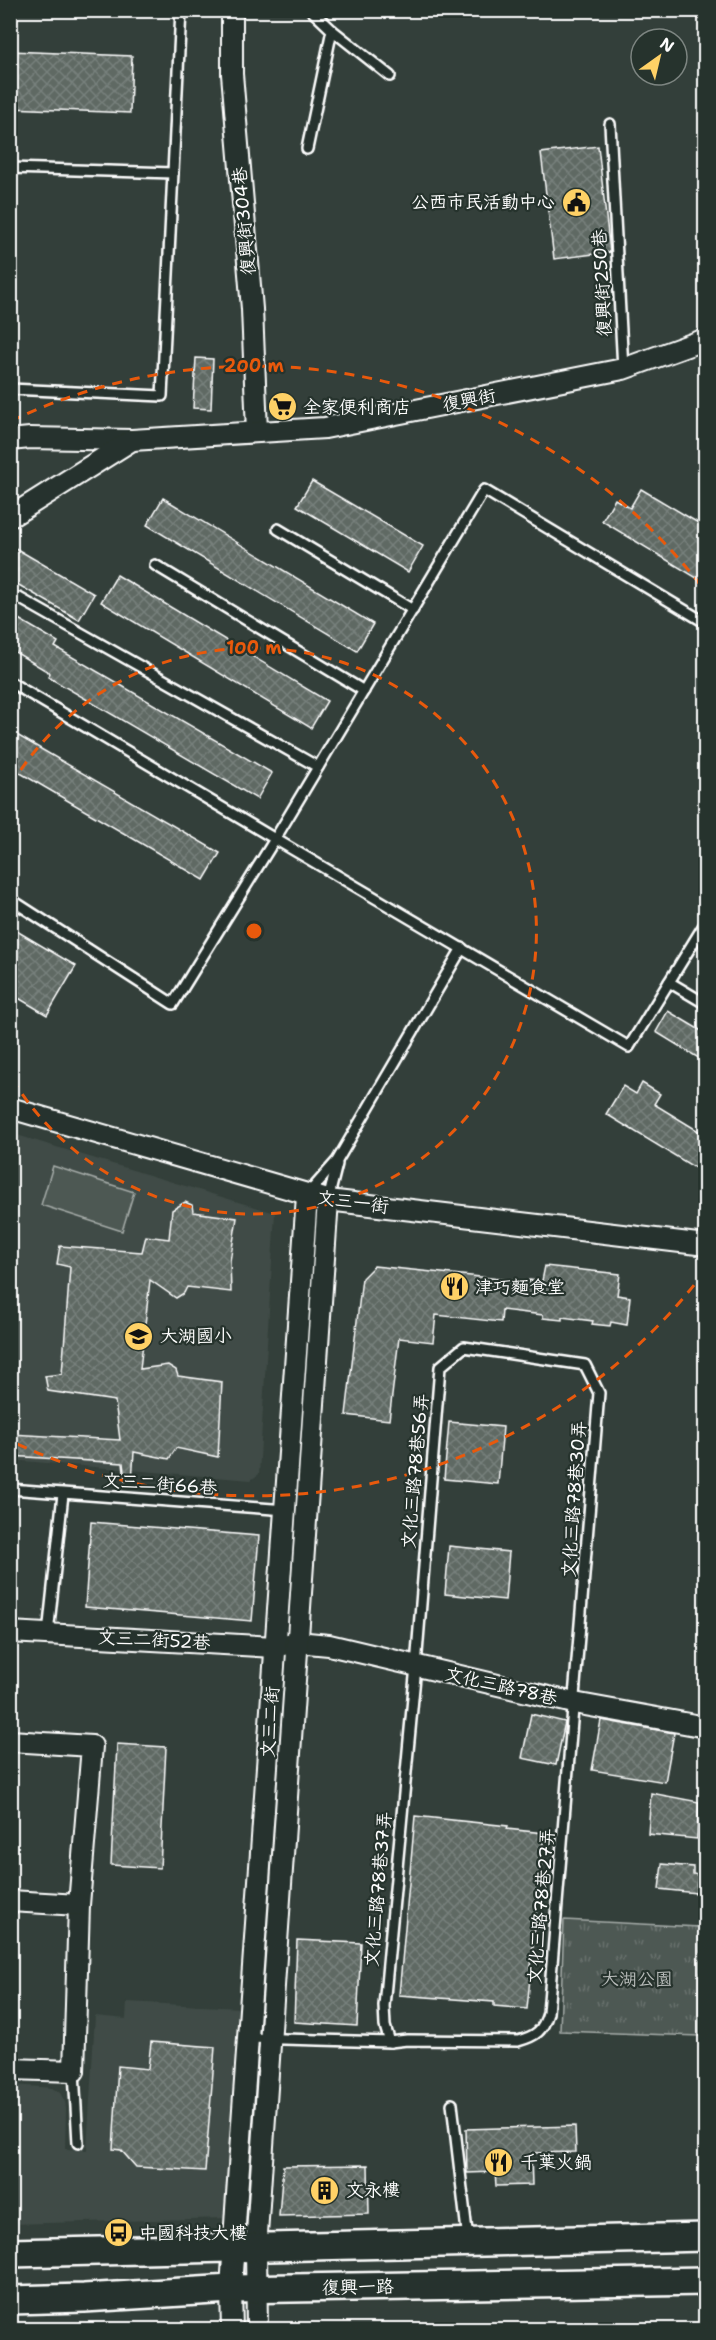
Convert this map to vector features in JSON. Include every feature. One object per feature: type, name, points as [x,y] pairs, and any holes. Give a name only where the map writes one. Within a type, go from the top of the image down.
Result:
[{"type":"main road","points":[[10,2253],[705,2237]]},
{"type":"main road","name":"復興一路","points":[[10,2300],[243,2289],[705,2281]]},
{"type":"street","name":"復興街304巷","points":[[232,10],[232,74],[252,309],[257,432]]},
{"type":"street","name":"復興街","points":[[10,440],[30,438],[132,440],[325,428],[623,369],[705,339]]},
{"type":"street","points":[[10,517],[132,440]]},
{"type":"street","name":"文三一街","points":[[10,1108],[307,1196],[705,1245]]},
{"type":"street","name":"文三二街","points":[[245,2248],[248,2038],[307,1196]]},
{"type":"street","name":"文三二街","points":[[245,2248],[270,2039],[328,1200]]},
{"type":"street","name":"文三二街52巷","points":[[10,1632],[275,1647],[297,1642]]},
{"type":"street","name":"文化三路78巷","points":[[297,1642],[329,1645],[574,1703],[705,1727]]},
{"type":"street","points":[[10,1741],[92,1746],[79,1905],[74,2071],[10,2069]]},
{"type":"street","points":[[10,1901],[79,1905]]},
{"type":"street","points":[[232,2330],[243,2289],[245,2248]]},
{"type":"street","points":[[243,2289],[257,2330]]},
{"type":"lane","points":[[10,389],[162,396],[181,10]]},
{"type":"lane","points":[[311,10],[332,30],[390,76]]},
{"type":"lane","points":[[307,149],[332,30]]},
{"type":"lane","name":"復興街250巷","points":[[610,123],[623,369]]},
{"type":"lane","points":[[10,168],[173,173]]},
{"type":"lane","points":[[10,899],[173,1004],[364,692],[484,490],[705,623]]},
{"type":"lane","points":[[278,529],[412,610]]},
{"type":"lane","points":[[155,565],[364,692]]},
{"type":"lane","points":[[19,598],[318,767]]},
{"type":"lane","points":[[10,682],[629,1047],[705,922]]},
{"type":"lane","points":[[307,1196],[337,1161],[462,948]]},
{"type":"lane","points":[[669,982],[705,1004]]},
{"type":"lane","points":[[328,1200],[337,1161]]},
{"type":"lane","name":"文化三路78巷56弄","points":[[416,1666],[440,1367],[464,1347],[521,1356]]},
{"type":"lane","name":"文化三路78巷30弄","points":[[521,1356],[585,1365],[599,1393],[574,1703]]},
{"type":"lane","name":"文三二街66巷","points":[[10,1489],[306,1512]]},
{"type":"lane","points":[[48,1634],[63,1494]]},
{"type":"lane","name":"文化三路78巷37弄","points":[[390,2042],[385,2025],[384,2006],[416,1666]]},
{"type":"lane","name":"文化三路78巷27弄","points":[[390,2042],[407,2040],[518,2041],[535,2036],[545,2026],[548,2013],[574,1703]]},
{"type":"lane","points":[[248,2038],[390,2042]]},
{"type":"lane","points":[[74,2071],[78,2143]]},
{"type":"lane","points":[[452,2104],[468,2243]]},
{"type":"shaded area","name":"大湖國小","points":[[10,1133],[275,1213],[259,1474],[251,1480],[11,1460]]},
{"type":"shaded area","name":"中國科技大樓","points":[[127,2002],[240,2008],[226,2218],[11,2224],[14,2085],[52,2088],[60,2093],[66,2109],[65,2149],[87,2150],[95,2016],[126,2019]]},
{"type":"green space","points":[[53,1166],[134,1192],[122,1231],[41,1205]]},
{"type":"green space","name":"大湖公園","points":[[564,1920],[699,1927],[699,2036],[560,2031]]},
{"type":"building","points":[[10,51],[132,56],[130,113],[10,108]]},
{"type":"building","name":"公西市民活動中心","points":[[598,146],[610,252],[554,259],[541,153]]},
{"type":"building","points":[[196,358],[213,359],[211,409],[193,408]]},
{"type":"building","points":[[312,481],[423,546],[408,572],[297,506]]},
{"type":"building","points":[[641,489],[705,527],[705,583],[602,521],[615,499],[630,508]]},
{"type":"building","points":[[163,498],[373,624],[357,651],[147,525]]},
{"type":"building","points":[[10,545],[94,594],[79,620],[10,580]]},
{"type":"building","points":[[117,575],[327,701],[311,728],[101,602]]},
{"type":"building","points":[[10,614],[58,642],[55,647],[272,773],[257,799],[48,677],[50,673],[10,649]]},
{"type":"building","points":[[10,731],[220,853],[204,880],[10,767]]},
{"type":"building","points":[[10,927],[76,966],[47,1015],[10,993]]},
{"type":"building","points":[[668,1011],[705,1033],[705,1062],[656,1032]]},
{"type":"building","points":[[642,1083],[660,1094],[654,1104],[705,1135],[705,1174],[606,1114],[623,1086],[636,1094]]},
{"type":"building","points":[[185,1202],[192,1205],[193,1212],[237,1218],[230,1261],[231,1292],[187,1287],[184,1293],[176,1298],[150,1280],[140,1369],[168,1365],[176,1370],[178,1376],[222,1382],[218,1457],[176,1448],[169,1459],[134,1452],[132,1481],[125,1481],[123,1463],[10,1456],[10,1434],[120,1440],[115,1401],[48,1391],[45,1376],[62,1374],[70,1267],[57,1264],[60,1246],[142,1252],[146,1236],[169,1239],[172,1210]]},
{"type":"building","points":[[374,1266],[529,1282],[529,1280],[542,1281],[545,1266],[620,1274],[617,1295],[630,1297],[627,1325],[611,1322],[610,1326],[592,1324],[593,1321],[562,1317],[562,1320],[543,1318],[543,1315],[502,1310],[501,1322],[436,1315],[433,1342],[399,1338],[389,1420],[346,1415],[362,1278]]},
{"type":"building","points":[[449,1422],[503,1427],[498,1484],[444,1479]]},
{"type":"building","points":[[91,1522],[259,1536],[252,1621],[85,1607]]},
{"type":"building","points":[[449,1546],[509,1552],[505,1600],[445,1594]]},
{"type":"building","points":[[531,1714],[565,1722],[556,1765],[522,1758]]},
{"type":"building","points":[[601,1720],[674,1733],[665,1782],[592,1770]]},
{"type":"building","points":[[117,1744],[166,1747],[160,1868],[111,1865]]},
{"type":"building","points":[[651,1793],[699,1802],[697,1839],[648,1834]]},
{"type":"building","points":[[415,1816],[508,1826],[507,1829],[544,1833],[527,2009],[494,2006],[494,2002],[399,1995]]},
{"type":"building","points":[[662,1864],[693,1867],[693,1874],[698,1875],[696,1893],[659,1889]]},
{"type":"building","points":[[297,1940],[361,1943],[357,2026],[294,2022]]},
{"type":"building","points":[[151,2042],[215,2047],[205,2171],[136,2167],[121,2150],[113,2149],[118,2066],[148,2069]]},
{"type":"building","name":"千葉火鍋","points":[[575,2126],[576,2152],[531,2153],[532,2185],[496,2186],[495,2172],[467,2173],[466,2129]]},
{"type":"building","name":"文永樓","points":[[368,2165],[369,2214],[279,2216],[283,2166]]},
{"type":"place","name":"公西市民活動中心","points":[[576,202]]},
{"type":"place","name":"全家便利商店","points":[[282,407]]},
{"type":"place","name":"津巧麵食堂","points":[[454,1287]]},
{"type":"place","name":"大湖國小","points":[[139,1336]]},
{"type":"place","name":"千葉火鍋","points":[[499,2162]]},
{"type":"place","name":"文永樓","points":[[325,2190]]},
{"type":"place","name":"中國科技大樓","points":[[118,2233]]}]
